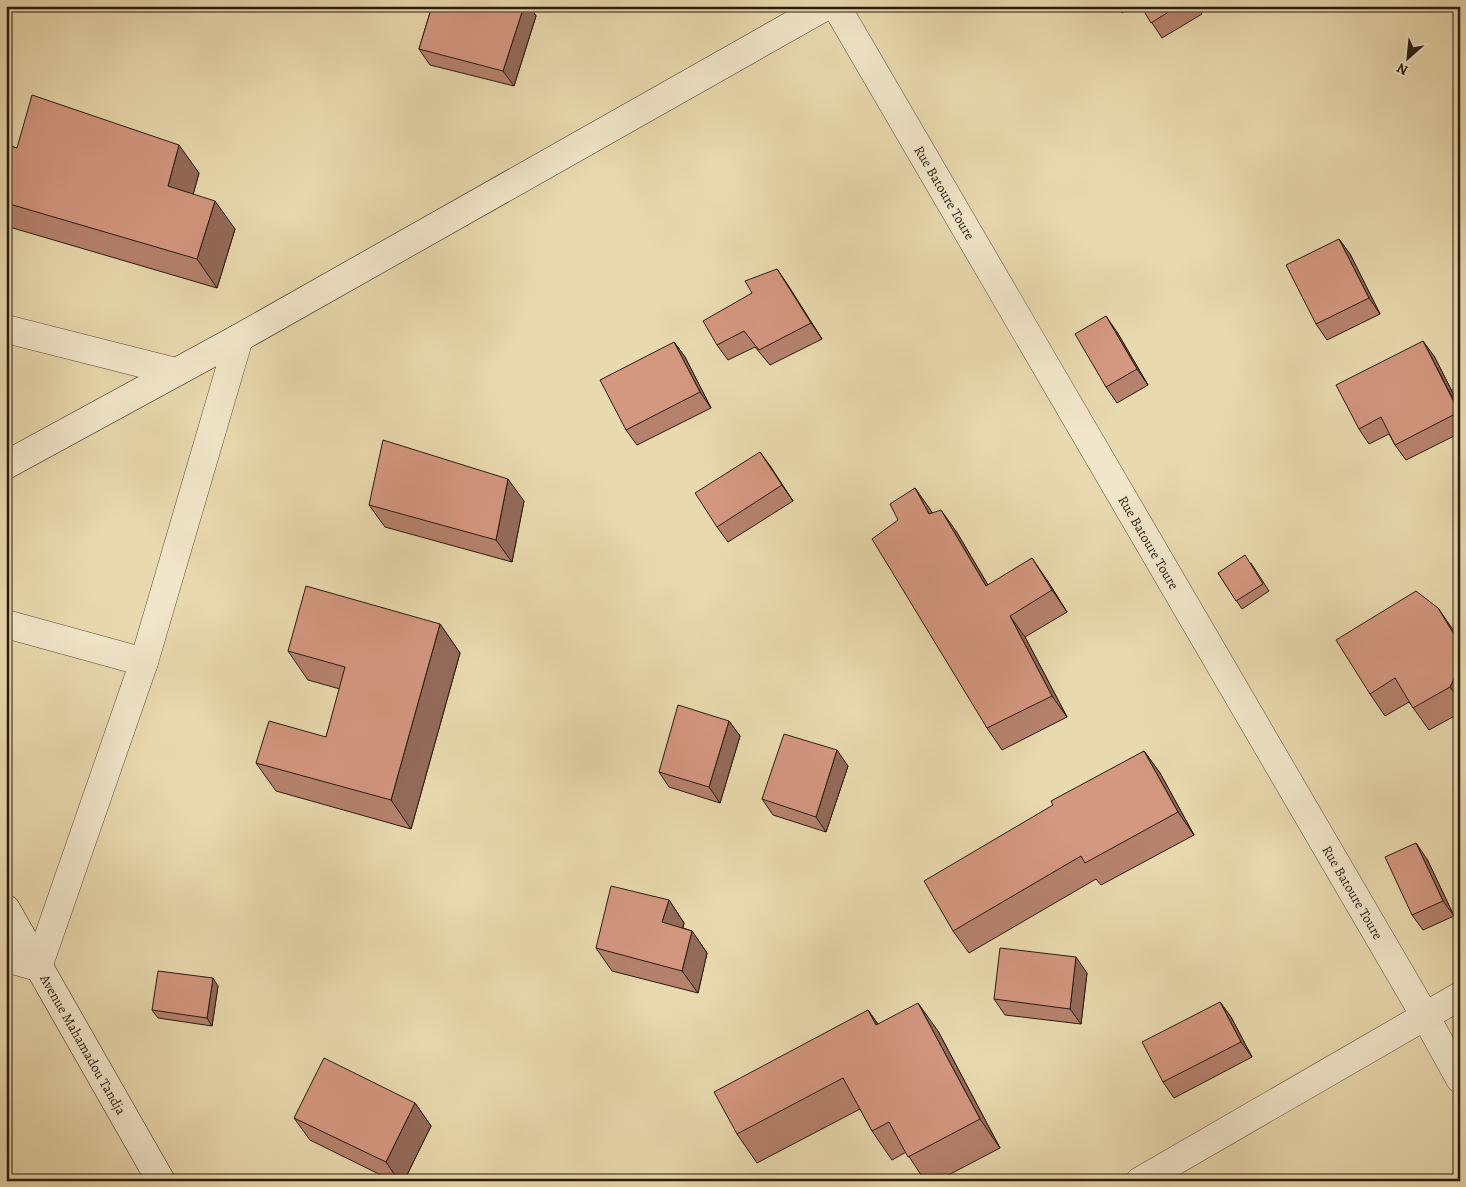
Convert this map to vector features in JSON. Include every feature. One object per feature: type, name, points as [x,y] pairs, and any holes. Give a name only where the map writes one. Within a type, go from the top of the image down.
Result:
[{"type":"street","points":[[6,465],[239,338],[826,6]]},
{"type":"street","name":"Rue Batoure Toure","points":[[836,6],[1426,1016],[1460,1079]]},
{"type":"street","points":[[6,330],[176,372]]},
{"type":"street","points":[[6,958],[38,967],[144,662],[239,338]]},
{"type":"street","points":[[6,624],[144,662]]},
{"type":"street","name":"Avenue Mahamadou Tandja","points":[[6,909],[162,1181]]},
{"type":"street","points":[[1140,1181],[1460,996]]},
{"type":"building","points":[[432,6],[524,6],[503,71],[419,49]]},
{"type":"building","points":[[1141,6],[1178,6],[1151,23]]},
{"type":"building","points":[[32,95],[179,145],[168,186],[215,201],[197,259],[6,203],[6,145],[17,148]]},
{"type":"building","points":[[1339,239],[1369,298],[1316,324],[1286,265]]},
{"type":"building","points":[[777,269],[811,323],[759,350],[744,331],[717,345],[703,321],[752,293],[745,281]]},
{"type":"building","points":[[1106,316],[1137,369],[1106,387],[1075,334]]},
{"type":"building","points":[[1423,341],[1459,412],[1395,445],[1381,417],[1359,429],[1336,385]]},
{"type":"building","points":[[674,342],[700,392],[626,430],[600,380]]},
{"type":"building","points":[[383,440],[508,479],[496,540],[369,505]]},
{"type":"building","points":[[760,452],[782,485],[717,527],[695,493]]},
{"type":"building","points":[[915,488],[929,514],[941,510],[986,586],[1032,558],[1052,590],[1010,616],[1052,696],[987,728],[872,539],[898,520],[890,504]]},
{"type":"building","points":[[1245,555],[1263,584],[1236,601],[1218,573]]},
{"type":"building","points":[[306,586],[440,624],[391,800],[256,763],[269,721],[326,737],[345,667],[288,651]]},
{"type":"building","points":[[1416,591],[1438,608],[1460,644],[1460,666],[1450,687],[1413,708],[1395,678],[1370,694],[1336,640]]},
{"type":"building","points":[[678,705],[729,721],[709,787],[659,772]]},
{"type":"building","points":[[784,734],[837,750],[816,817],[762,799]]},
{"type":"building","points":[[1144,751],[1178,812],[1085,863],[1081,856],[953,931],[924,881],[1053,805],[1051,801]]},
{"type":"building","points":[[1416,843],[1443,901],[1412,915],[1385,857]]},
{"type":"building","points":[[611,886],[669,900],[662,922],[692,931],[682,971],[596,948]]},
{"type":"building","points":[[1000,948],[1076,957],[1070,1009],[994,999]]},
{"type":"building","points":[[158,971],[213,978],[207,1018],[152,1010]]},
{"type":"building","points":[[1220,1002],[1241,1042],[1163,1082],[1142,1042]]},
{"type":"building","points":[[918,1003],[980,1119],[908,1157],[889,1122],[872,1131],[843,1078],[737,1134],[714,1092],[868,1010],[876,1025]]},
{"type":"building","points":[[324,1058],[415,1103],[386,1162],[294,1118]]}]
